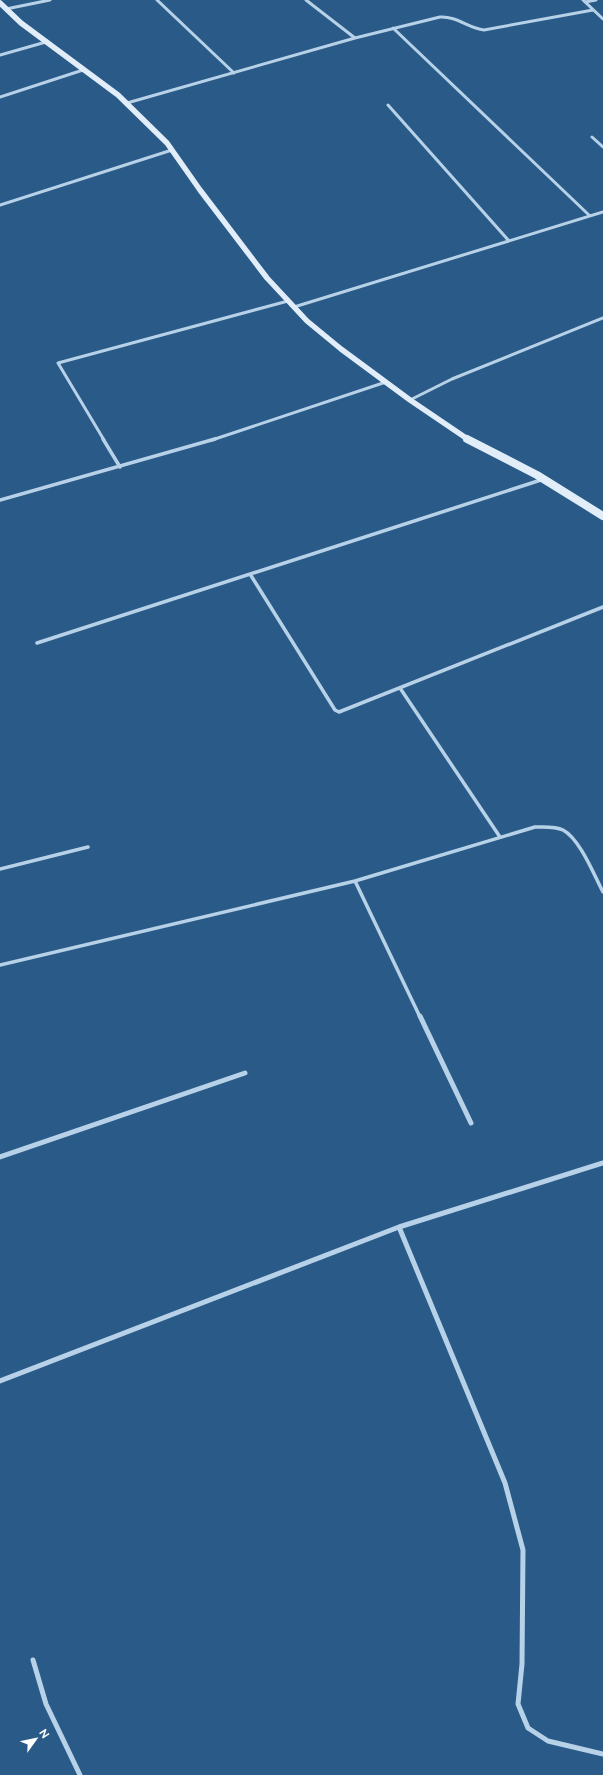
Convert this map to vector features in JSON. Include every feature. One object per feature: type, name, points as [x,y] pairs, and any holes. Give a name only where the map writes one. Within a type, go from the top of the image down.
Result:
[{"type":"street","points":[[2,6],[50,0]]},
{"type":"street","points":[[157,0],[234,73]]},
{"type":"street","points":[[306,0],[355,38]]},
{"type":"street","points":[[584,1],[596,0]]},
{"type":"street","points":[[584,1],[603,19]]},
{"type":"street","points":[[2,6],[46,42],[127,103],[139,114],[167,143],[200,190],[267,278],[307,321],[341,349],[410,400],[466,438],[544,479],[603,516]]},
{"type":"street","points":[[127,103],[355,38],[447,16],[454,17],[476,30],[484,30],[593,10]]},
{"type":"street","points":[[394,28],[590,216]]},
{"type":"street","points":[[0,55],[46,42]]},
{"type":"street","points":[[0,97],[83,70]]},
{"type":"street","points":[[388,105],[509,241]]},
{"type":"street","points":[[592,137],[603,147]]},
{"type":"street","points":[[0,205],[172,150]]},
{"type":"street","points":[[294,307],[603,212]]},
{"type":"street","points":[[120,467],[58,363],[288,301]]},
{"type":"street","points":[[410,400],[452,380],[603,318]]},
{"type":"street","points":[[599,320],[603,322]]},
{"type":"street","points":[[0,500],[199,444],[386,382]]},
{"type":"street","points":[[37,643],[544,479]]},
{"type":"street","points":[[250,574],[335,710],[339,712],[603,607]]},
{"type":"street","points":[[400,688],[500,838]]},
{"type":"street","points":[[0,965],[355,882],[535,827],[551,826],[564,830],[573,839],[603,892]]},
{"type":"street","points":[[0,869],[88,847]]},
{"type":"street","points":[[355,882],[471,1123]]},
{"type":"street","points":[[0,1157],[245,1073]]},
{"type":"street","points":[[0,1380],[399,1227],[603,1163]]},
{"type":"street","points":[[399,1227],[505,1483],[523,1550],[522,1664],[518,1704],[528,1728],[548,1741],[603,1754]]},
{"type":"street","points":[[33,1660],[46,1704],[80,1775]]}]
